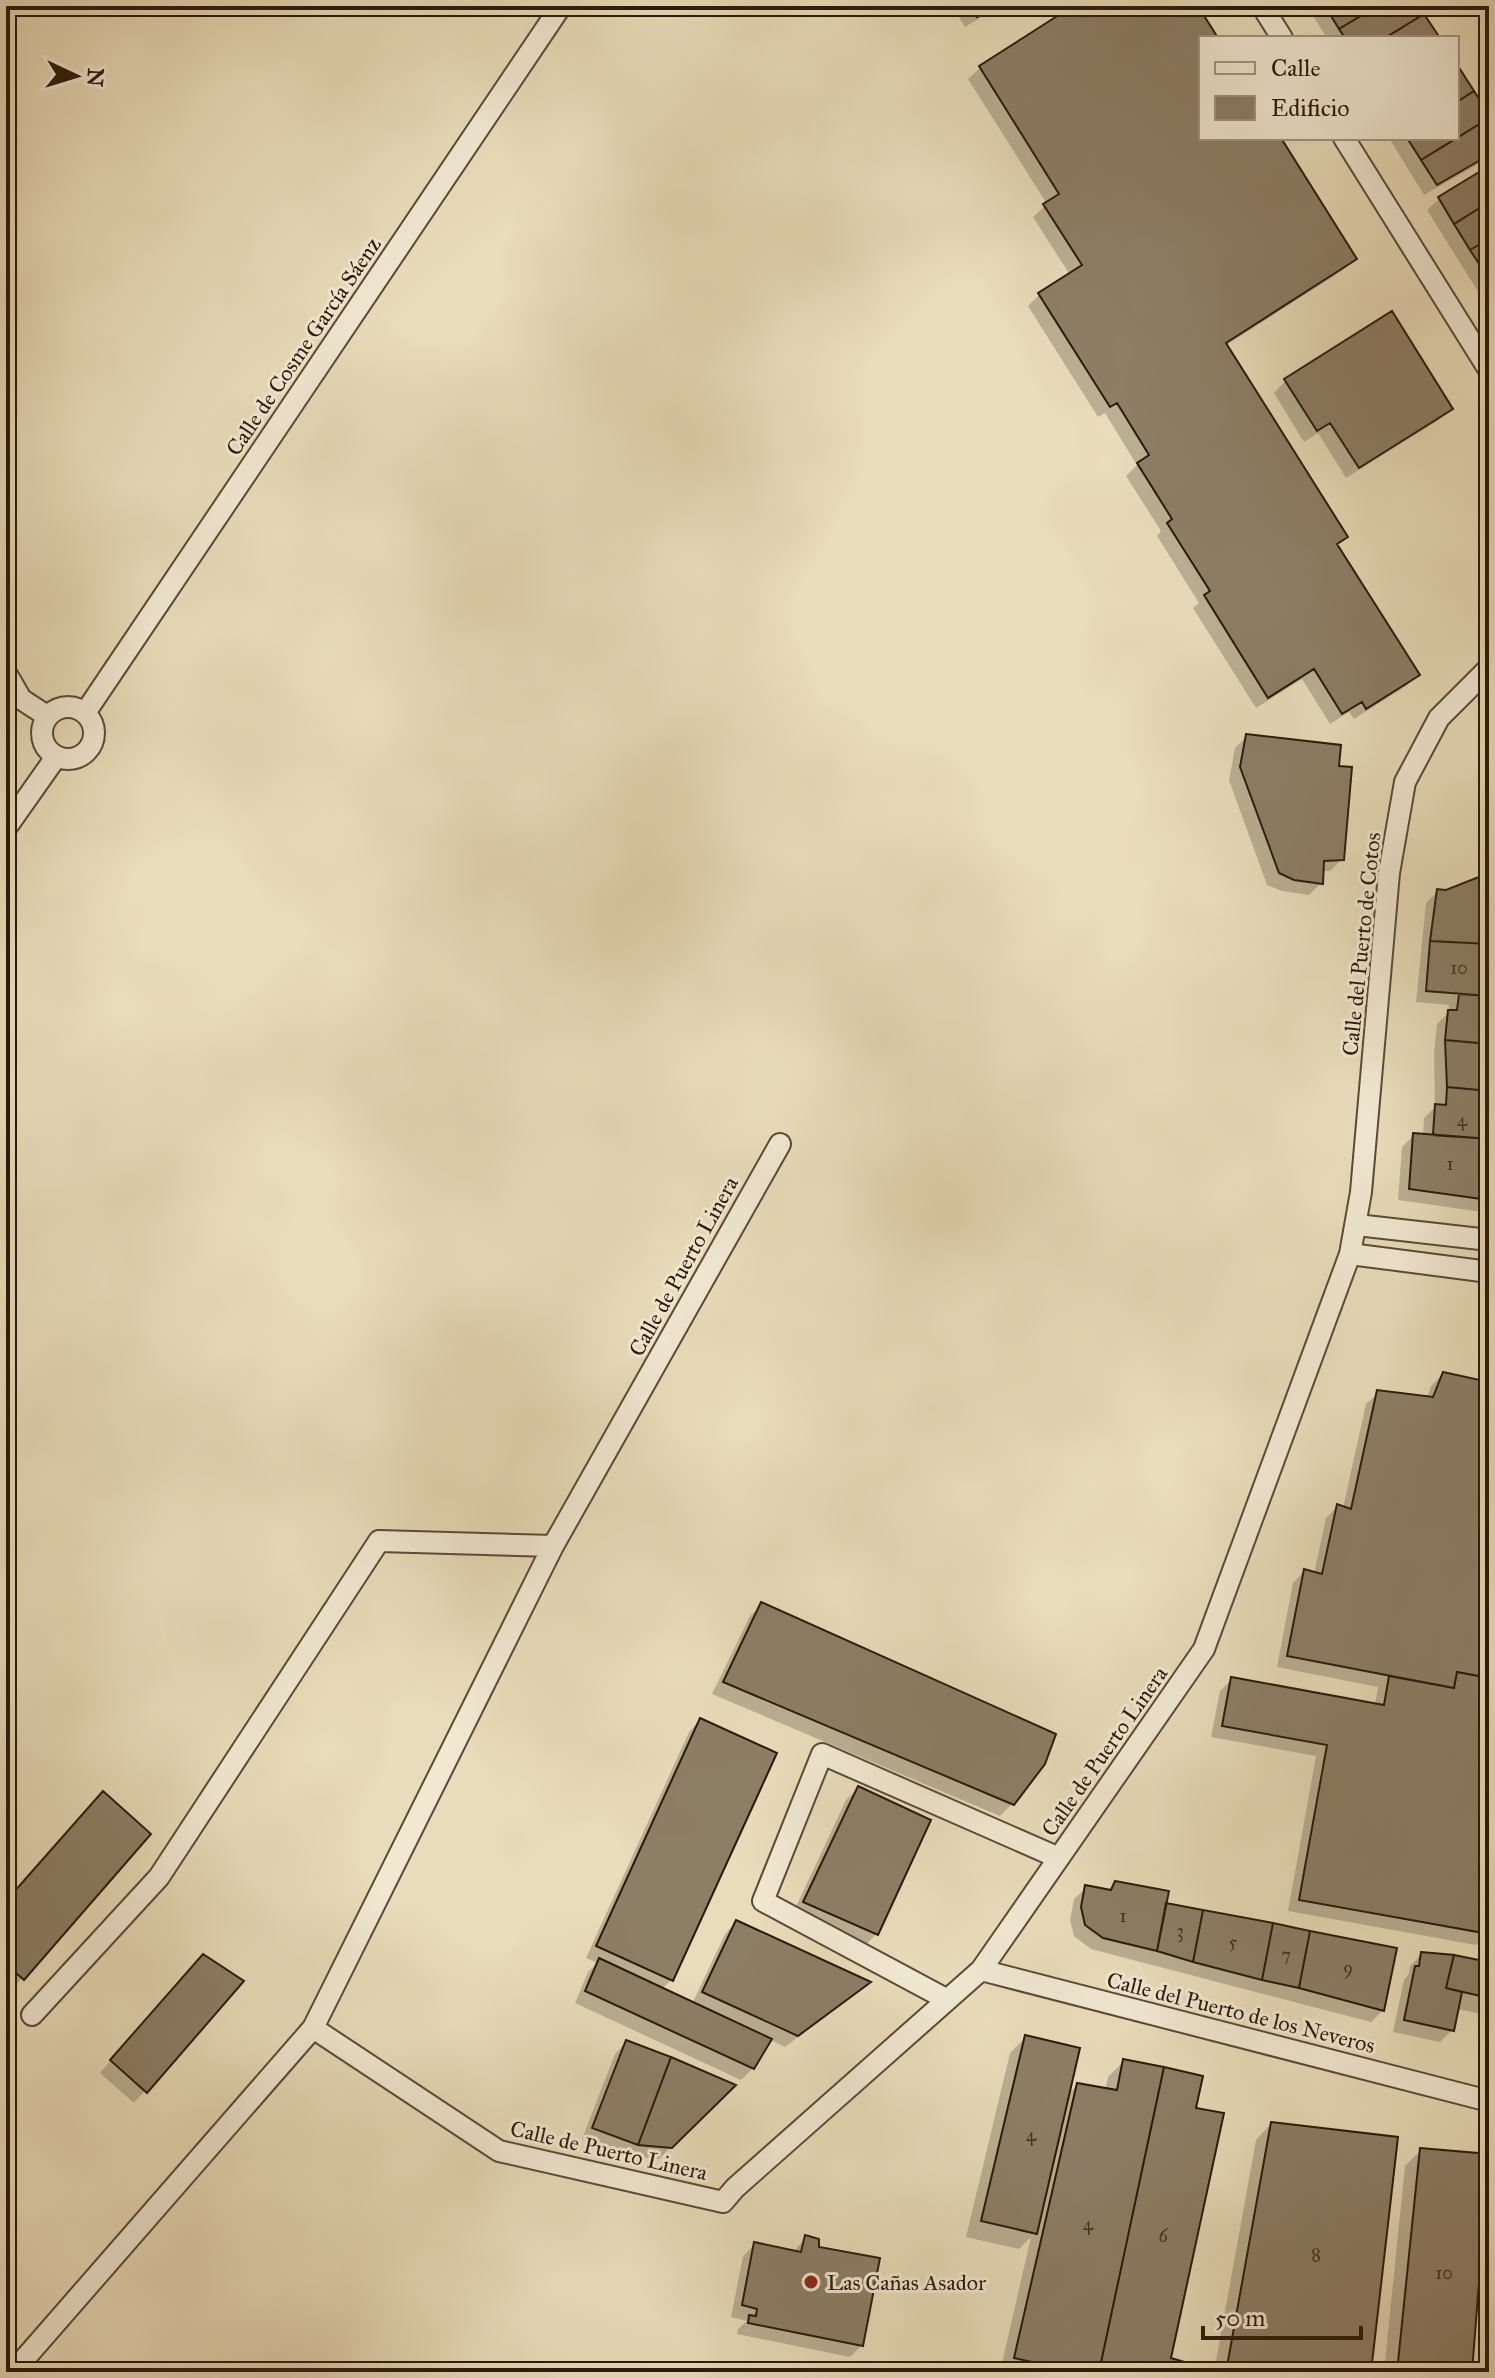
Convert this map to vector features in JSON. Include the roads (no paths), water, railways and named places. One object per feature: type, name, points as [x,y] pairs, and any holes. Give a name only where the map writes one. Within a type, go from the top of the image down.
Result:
[{"type":"street","name":"Calle de Cosme García Sáenz","points":[[85,713],[561,6]]},
{"type":"street","points":[[1262,6],[1281,36]]},
{"type":"street","points":[[1345,140],[1489,370]]},
{"type":"street","name":"Calle del Puerto de Cotos","points":[[1350,1254],[1357,1225],[1389,873],[1405,782],[1439,718],[1489,668]]},
{"type":"street","points":[[6,673],[21,699],[47,716]]},
{"type":"street","points":[[65,706],[85,713],[94,732],[91,745],[79,757],[65,759],[49,752],[41,731],[47,716],[54,709],[65,706]]},
{"type":"street","points":[[6,828],[56,757]]},
{"type":"street","name":"Calle de Puerto Linera","points":[[780,1144],[553,1546],[313,2028],[499,2151],[723,2202],[981,1970],[1204,1649],[1350,1254]]},
{"type":"street","points":[[1357,1225],[1489,1240]]},
{"type":"street","points":[[1350,1254],[1489,1272]]},
{"type":"street","points":[[32,2015],[159,1877],[379,1541],[553,1546]]},
{"type":"street","points":[[946,1999],[763,1901],[822,1754],[1059,1858]]},
{"type":"street","name":"Calle del Puerto de los Neveros","points":[[981,1970],[1489,2101]]},
{"type":"street","points":[[13,2372],[313,2028]]},
{"type":"place","name":"Las Cañas Asador","points":[[811,2282]]}]
